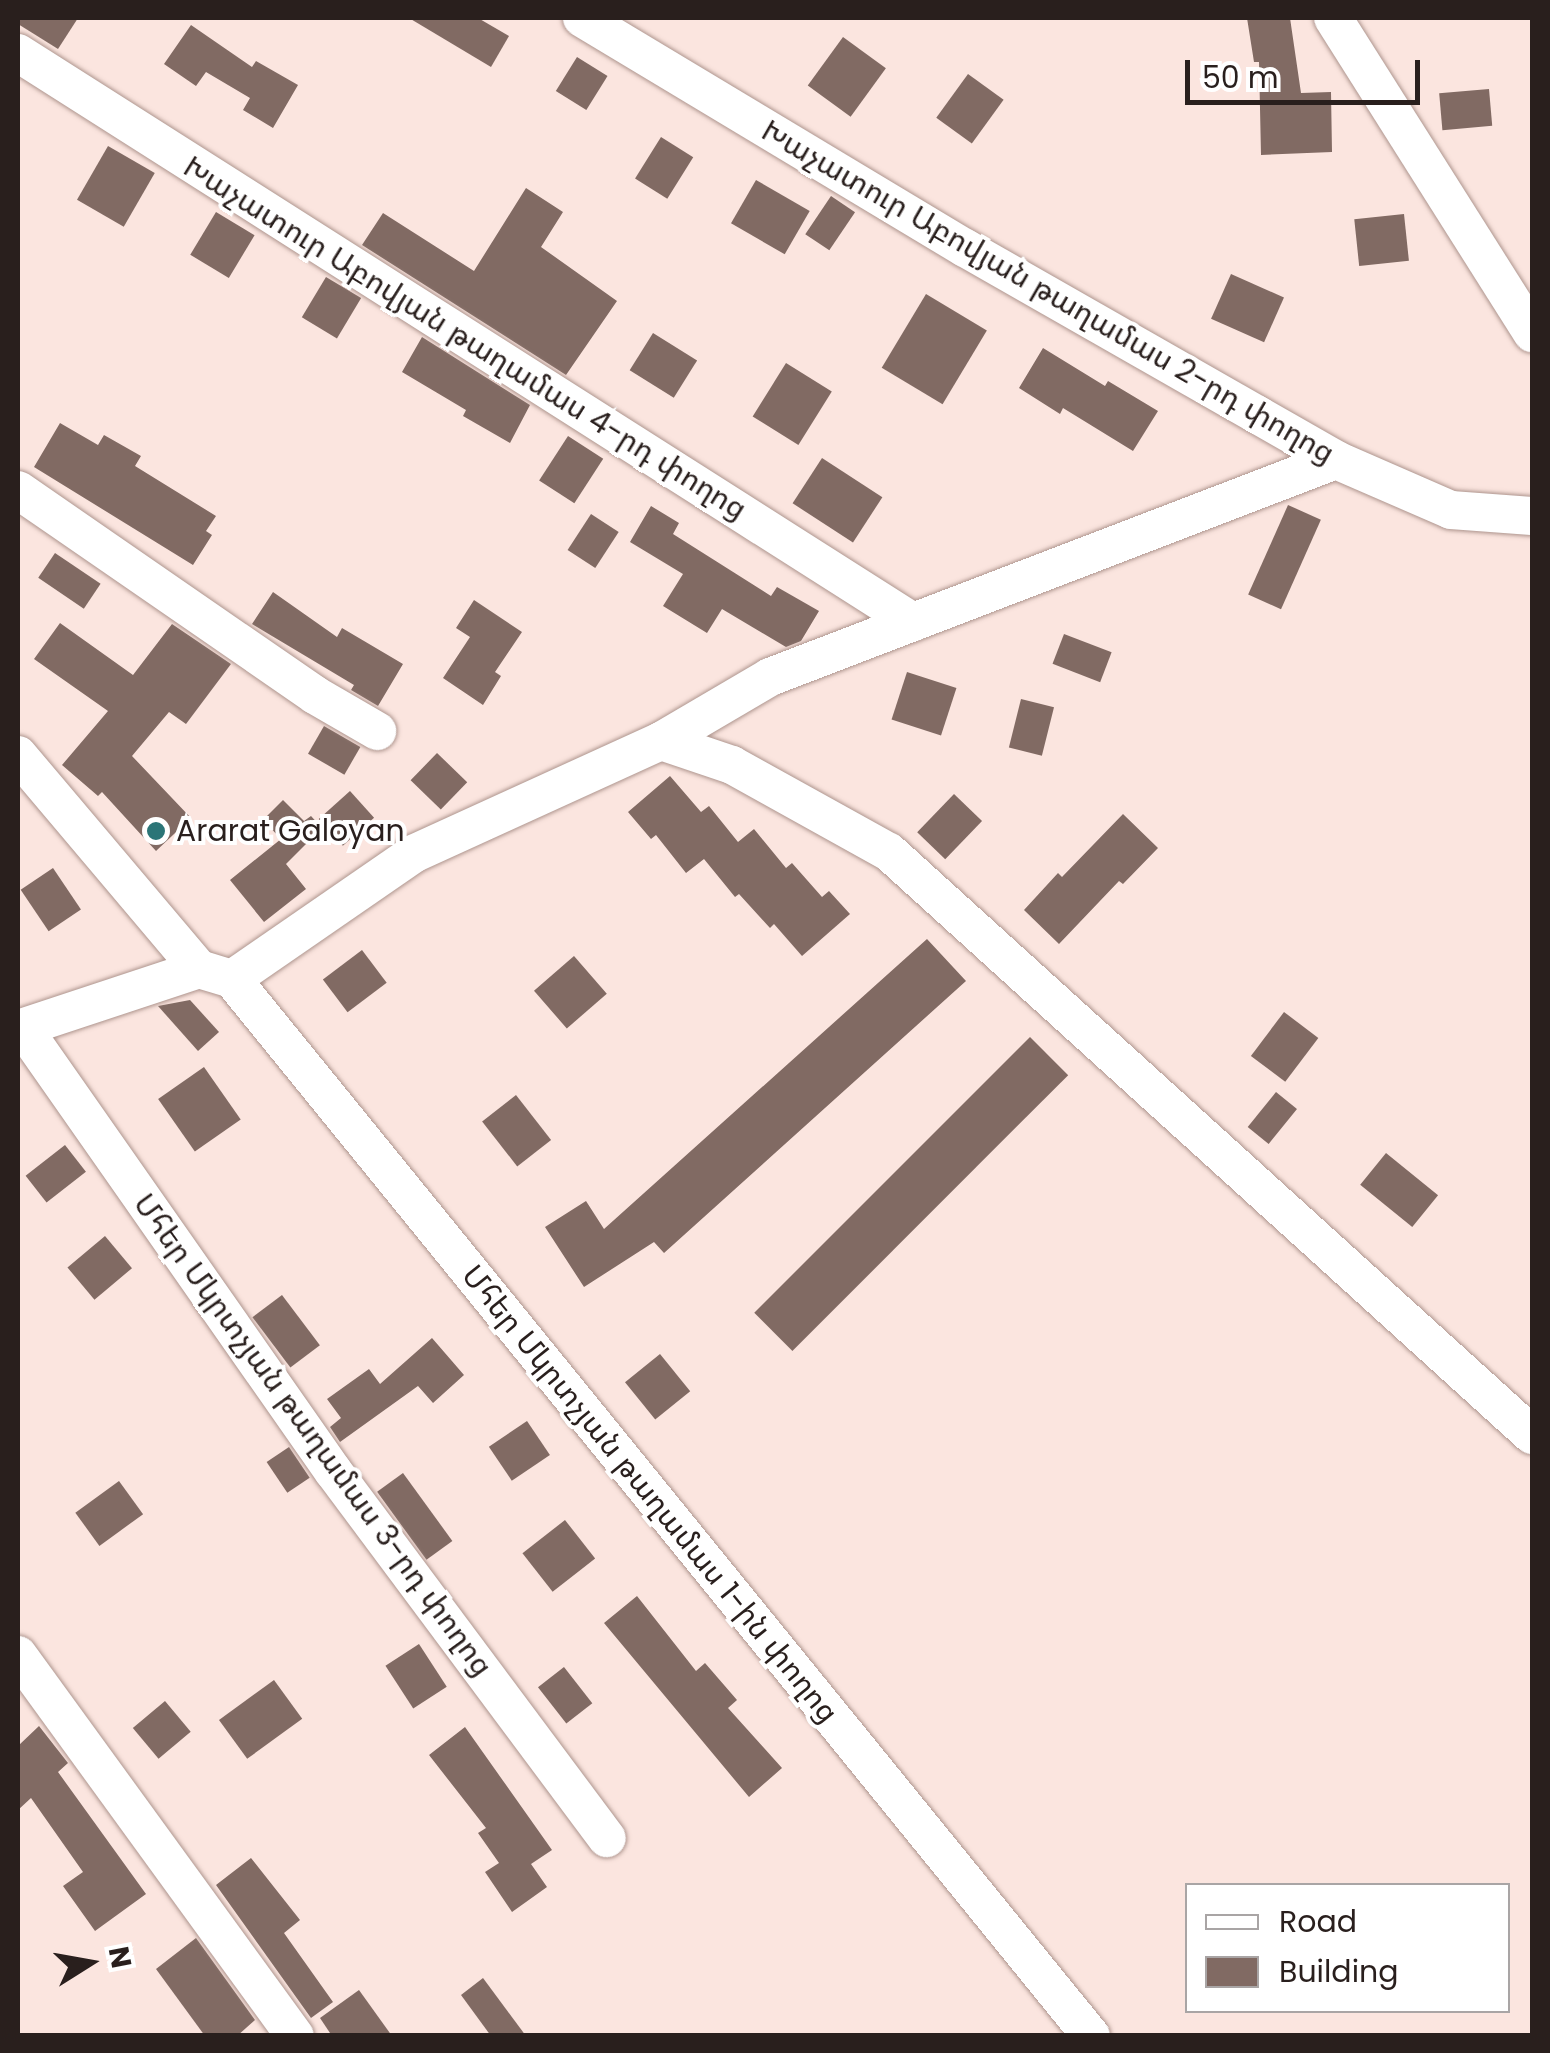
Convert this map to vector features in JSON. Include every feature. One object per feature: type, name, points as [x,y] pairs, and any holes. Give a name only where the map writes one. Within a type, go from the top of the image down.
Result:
[{"type":"street","name":"Խաչատուր Աբովյան թաղամաս 2-րդ փողոց","points":[[582,18],[965,248],[1336,460],[1452,510],[1532,516]]},
{"type":"street","points":[[1334,18],[1532,333]]},
{"type":"street","name":"Խաչատուր Աբովյան թաղամաս 4-րդ փողոց","points":[[18,54],[913,622]]},
{"type":"street","points":[[20,1028],[215,974],[413,854],[661,741],[770,677],[1336,460]]},
{"type":"street","points":[[18,490],[315,695],[377,731]]},
{"type":"street","points":[[661,741],[732,765],[889,852],[1532,1435]]},
{"type":"street","name":"Մհեր Մկրտչյան թաղամաս 1-ին փողոց","points":[[18,755],[215,974],[1090,2036]]},
{"type":"street","name":"Մհեր Մկրտչյան թաղամաս 3-րդ փողոց","points":[[20,1028],[333,1471],[607,1838]]},
{"type":"street","points":[[18,1655],[296,2036]]},
{"type":"building","points":[[18,18],[78,18],[58,49],[18,24]]},
{"type":"building","points":[[409,18],[478,18],[509,36],[491,67]]},
{"type":"building","points":[[1247,18],[1290,18],[1301,93],[1331,92],[1332,152],[1261,155],[1259,62],[1254,62]]},
{"type":"building","points":[[191,25],[252,67],[256,61],[298,85],[273,128],[243,110],[250,98],[206,72],[196,86],[164,64]]},
{"type":"building","points":[[843,37],[886,68],[851,117],[808,86]]},
{"type":"building","points":[[577,57],[608,76],[586,110],[556,91]]},
{"type":"building","points":[[968,74],[1004,100],[972,144],[936,118]]},
{"type":"building","points":[[1489,89],[1492,126],[1442,130],[1439,93]]},
{"type":"building","points":[[661,137],[693,157],[667,199],[635,179]]},
{"type":"building","points":[[108,146],[155,173],[124,227],[77,200]]},
{"type":"building","points":[[756,180],[810,211],[785,254],[731,223]]},
{"type":"building","points":[[526,188],[563,212],[541,247],[617,301],[566,375],[362,245],[383,213],[474,271]]},
{"type":"building","points":[[831,196],[855,212],[829,250],[805,234]]},
{"type":"building","points":[[216,212],[255,235],[229,278],[190,255]]},
{"type":"building","points":[[1404,214],[1409,261],[1359,266],[1354,219]]},
{"type":"building","points":[[1231,274],[1284,298],[1264,342],[1211,319]]},
{"type":"building","points":[[326,277],[361,298],[337,338],[302,317]]},
{"type":"building","points":[[926,294],[987,331],[943,404],[882,368]]},
{"type":"building","points":[[653,333],[697,361],[674,398],[630,370]]},
{"type":"building","points":[[422,337],[530,405],[510,443],[463,416],[466,410],[402,372]]},
{"type":"building","points":[[1043,348],[1105,386],[1108,381],[1158,411],[1133,451],[1063,408],[1060,414],[1019,388]]},
{"type":"building","points":[[786,363],[832,392],[798,445],[753,416]]},
{"type":"building","points":[[60,423],[98,445],[104,435],[141,456],[135,466],[216,516],[206,531],[212,535],[193,565],[34,467]]},
{"type":"building","points":[[568,436],[603,459],[574,503],[539,480]]},
{"type":"building","points":[[822,458],[882,497],[853,543],[793,503]]},
{"type":"building","points":[[1288,505],[1321,520],[1281,609],[1248,595]]},
{"type":"building","points":[[651,506],[679,523],[673,534],[771,596],[777,587],[819,611],[801,641],[786,647],[722,609],[707,633],[663,606],[683,574],[630,542]]},
{"type":"building","points":[[591,514],[619,532],[595,568],[568,550]]},
{"type":"building","points":[[55,553],[101,584],[84,609],[38,578]]},
{"type":"building","points":[[273,592],[337,637],[342,628],[403,664],[378,706],[351,690],[354,685],[252,624]]},
{"type":"building","points":[[474,600],[522,632],[495,672],[501,676],[483,705],[443,678],[470,637],[456,628]]},
{"type":"building","points":[[60,623],[133,675],[172,624],[231,664],[186,724],[169,712],[132,756],[191,818],[156,851],[102,792],[98,796],[62,765],[108,711],[34,659]]},
{"type":"building","points":[[1064,634],[1112,652],[1100,682],[1053,664]]},
{"type":"building","points":[[907,672],[956,688],[941,736],[892,720]]},
{"type":"building","points":[[1021,699],[1054,707],[1042,756],[1009,748]]},
{"type":"building","points":[[324,726],[360,747],[344,775],[308,754]]},
{"type":"building","points":[[437,753],[467,782],[441,810],[411,780]]},
{"type":"building","points":[[670,776],[701,812],[709,806],[738,842],[754,829],[786,868],[792,863],[822,897],[829,891],[850,914],[802,956],[774,924],[770,928],[739,894],[735,897],[704,859],[686,873],[656,835],[651,839],[628,812]]},
{"type":"building","points":[[350,791],[374,818],[343,846],[319,819]]},
{"type":"building","points":[[954,794],[982,821],[945,859],[917,832]]},
{"type":"building","points":[[283,800],[304,821],[311,816],[322,828],[286,864],[306,889],[264,922],[230,880],[281,839],[263,820]]},
{"type":"building","points":[[1123,814],[1158,848],[1123,884],[1119,881],[1059,944],[1024,910]]},
{"type":"building","points":[[53,868],[81,909],[49,931],[21,890]]},
{"type":"building","points":[[927,939],[966,981],[664,1253],[654,1242],[584,1287],[545,1227],[586,1201],[604,1229]]},
{"type":"building","points":[[362,950],[387,983],[348,1012],[323,979]]},
{"type":"building","points":[[574,956],[607,994],[567,1029],[534,991]]},
{"type":"building","points":[[190,1000],[219,1032],[198,1051],[158,1006]]},
{"type":"building","points":[[1284,1012],[1318,1038],[1285,1082],[1251,1056]]},
{"type":"building","points":[[1030,1037],[1068,1075],[792,1351],[754,1313]]},
{"type":"building","points":[[204,1067],[241,1119],[195,1152],[158,1099]]},
{"type":"building","points":[[1276,1092],[1297,1109],[1269,1144],[1248,1127]]},
{"type":"building","points":[[516,1095],[551,1140],[517,1166],[482,1121]]},
{"type":"building","points":[[65,1145],[86,1172],[47,1203],[26,1176]]},
{"type":"building","points":[[1386,1153],[1438,1195],[1412,1227],[1360,1185]]},
{"type":"building","points":[[105,1236],[132,1268],[94,1300],[67,1267]]},
{"type":"building","points":[[282,1295],[320,1345],[290,1368],[252,1317]]},
{"type":"building","points":[[432,1338],[464,1375],[433,1403],[418,1386],[340,1442],[330,1427],[341,1418],[327,1399],[369,1369],[380,1384]]},
{"type":"building","points":[[660,1354],[690,1391],[655,1420],[625,1382]]},
{"type":"building","points":[[527,1421],[550,1455],[512,1481],[489,1447]]},
{"type":"building","points":[[289,1447],[310,1478],[287,1493],[267,1462]]},
{"type":"building","points":[[403,1473],[452,1541],[426,1560],[377,1492]]},
{"type":"building","points":[[119,1481],[143,1514],[99,1546],[75,1513]]},
{"type":"building","points":[[565,1520],[595,1559],[553,1592],[522,1553]]},
{"type":"building","points":[[637,1596],[696,1671],[705,1663],[737,1700],[728,1708],[782,1768],[749,1797],[604,1623]]},
{"type":"building","points":[[419,1644],[447,1687],[413,1709],[385,1666]]},
{"type":"building","points":[[564,1667],[592,1703],[566,1724],[538,1687]]},
{"type":"building","points":[[274,1680],[302,1719],[247,1759],[219,1720]]},
{"type":"building","points":[[165,1701],[191,1732],[159,1759],[133,1728]]},
{"type":"building","points":[[39,1726],[68,1763],[58,1772],[146,1894],[95,1931],[63,1886],[83,1872],[31,1798],[18,1810],[18,1746]]},
{"type":"building","points":[[465,1727],[552,1850],[531,1864],[547,1887],[512,1912],[485,1872],[499,1863],[478,1833],[486,1828],[429,1755]]},
{"type":"building","points":[[251,1858],[300,1920],[284,1933],[333,2002],[311,2018],[216,1885]]},
{"type":"building","points":[[196,1938],[255,2020],[237,2036],[205,2036],[156,1969]]},
{"type":"building","points":[[483,1978],[526,2036],[491,2036],[461,1995]]},
{"type":"building","points":[[359,1990],[392,2036],[332,2036],[320,2018]]},
{"type":"place","name":"Ararat Galoyan","points":[[156,831]]}]
